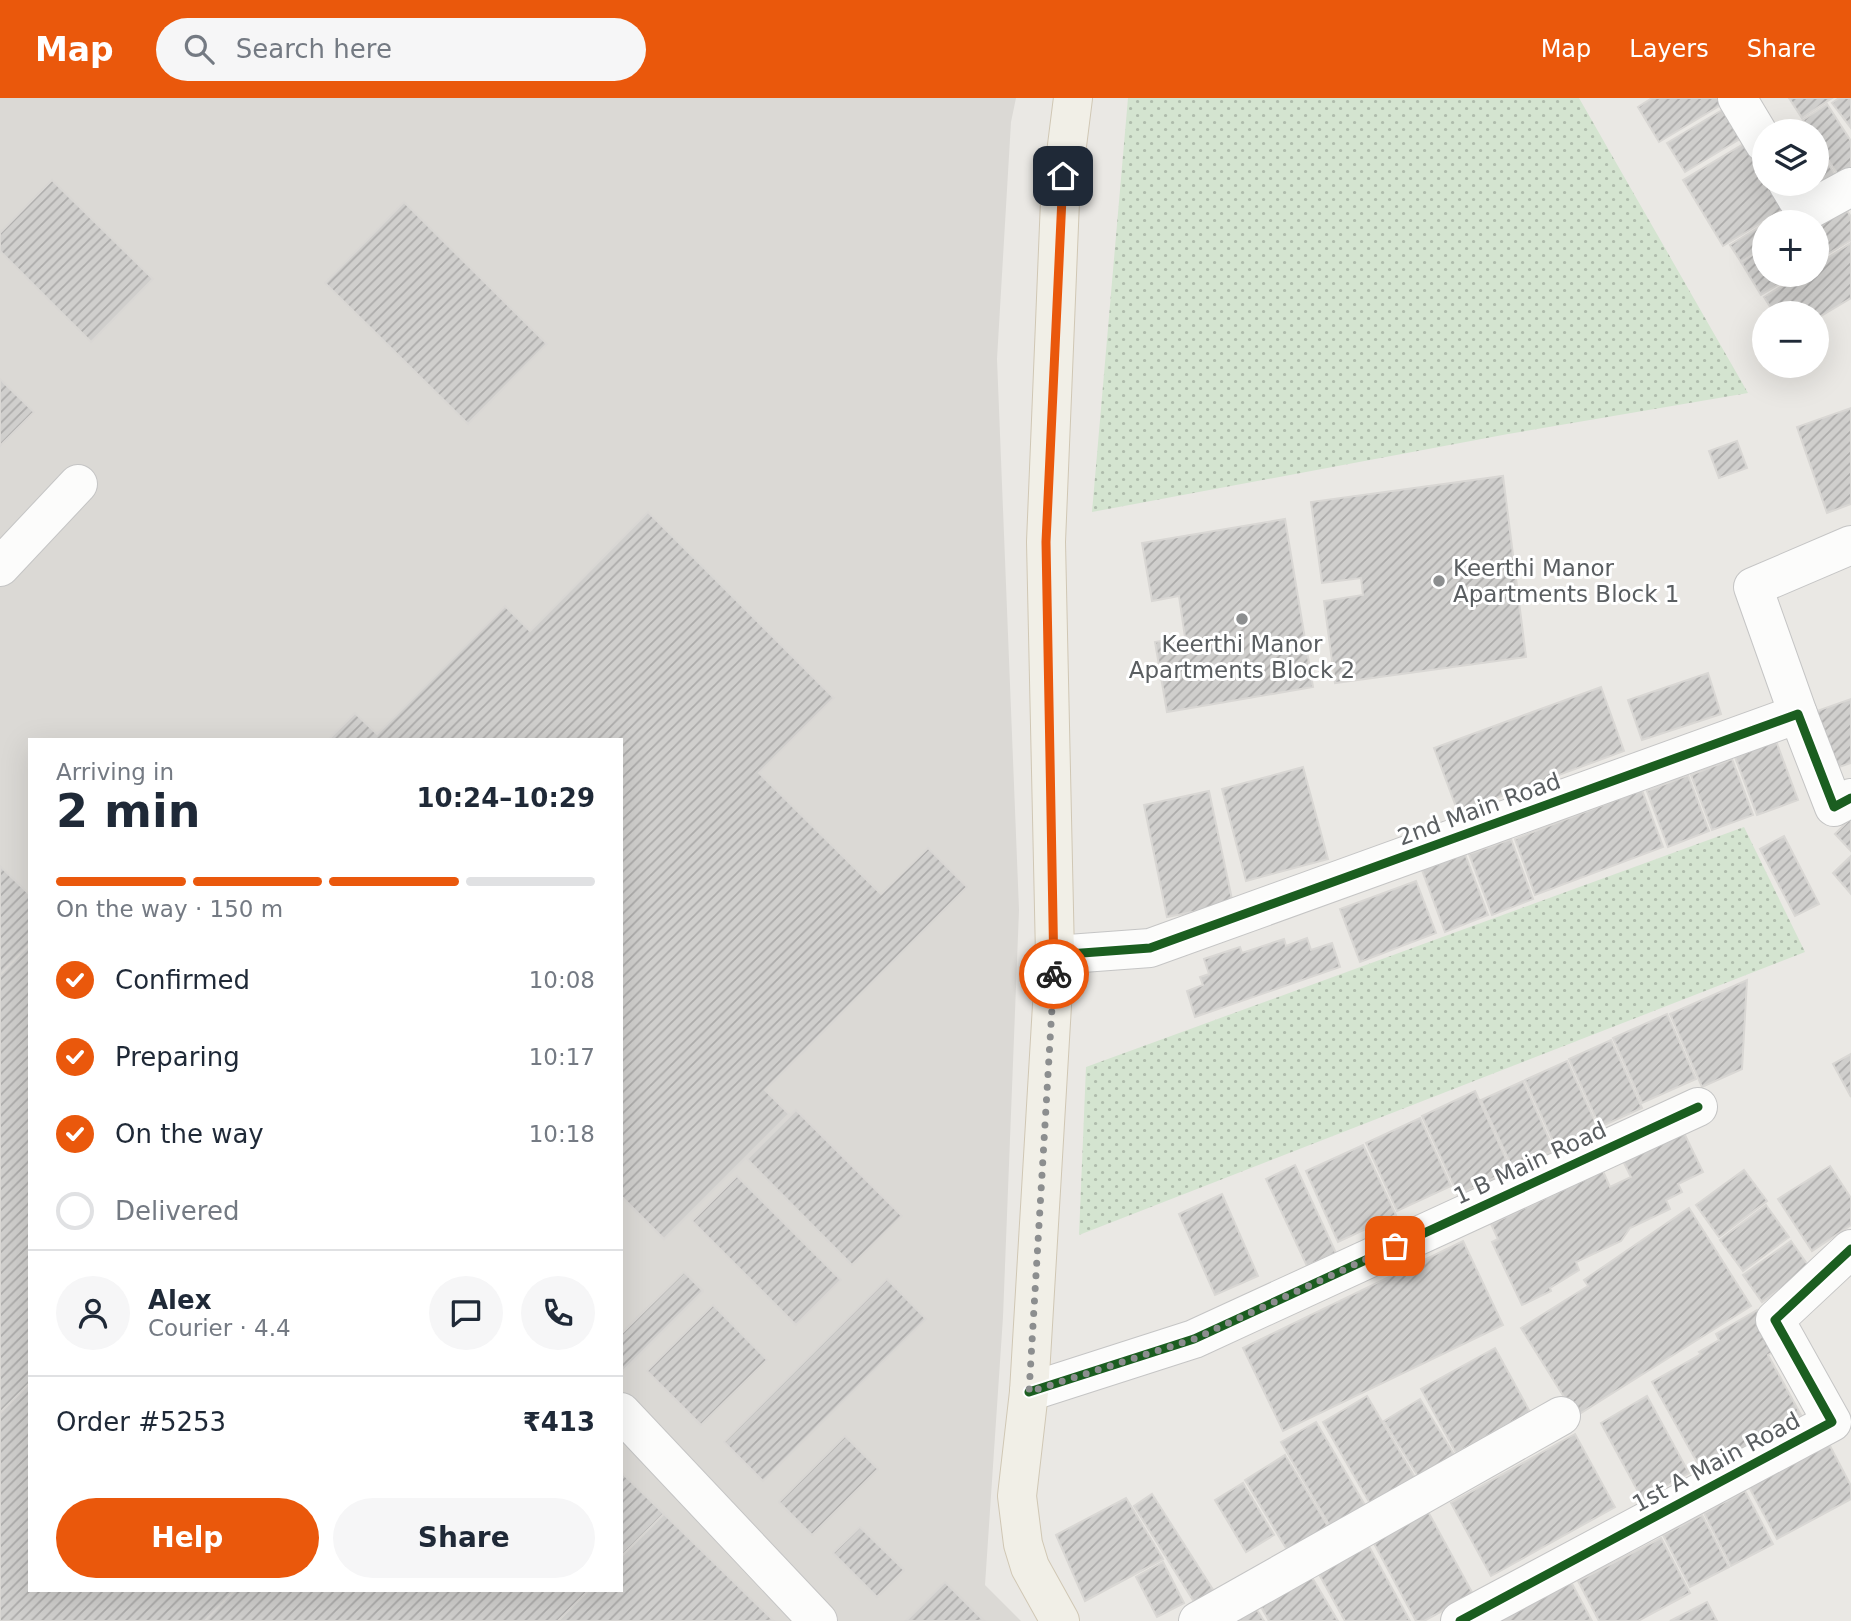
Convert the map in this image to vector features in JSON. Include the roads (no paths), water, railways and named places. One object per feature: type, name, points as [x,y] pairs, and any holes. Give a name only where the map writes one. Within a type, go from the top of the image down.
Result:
[{"type":"main road","points":[[1060,1621],[1030,1567],[1019,1520],[1017,1496],[1029,1392],[1055,955],[1046,542],[1060,201],[1073,98]]},
{"type":"street","points":[[1737,98],[1752,123]]},
{"type":"street","points":[[1795,196],[1805,212],[1851,187]]},
{"type":"street","points":[[0,567],[78,484]]},
{"type":"street","points":[[1851,545],[1753,587],[1833,807],[1851,798]]},
{"type":"street","name":"2nd Main Road","points":[[1055,955],[1150,948],[1798,714]]},
{"type":"street","name":"1 B Main Road","points":[[1029,1392],[1194,1339],[1698,1107]]},
{"type":"street","name":"1st A Main Road","points":[[1460,1621],[1832,1422],[1775,1320],[1851,1249]]},
{"type":"street","points":[[623,1414],[818,1621]]},
{"type":"street","points":[[1198,1621],[1561,1416]]},
{"type":"place","name":"Keerthi Manor Apartments Block 1","points":[[1439,581]]},
{"type":"place","name":"Keerthi Manor Apartments Block 2","points":[[1242,619]]}]
